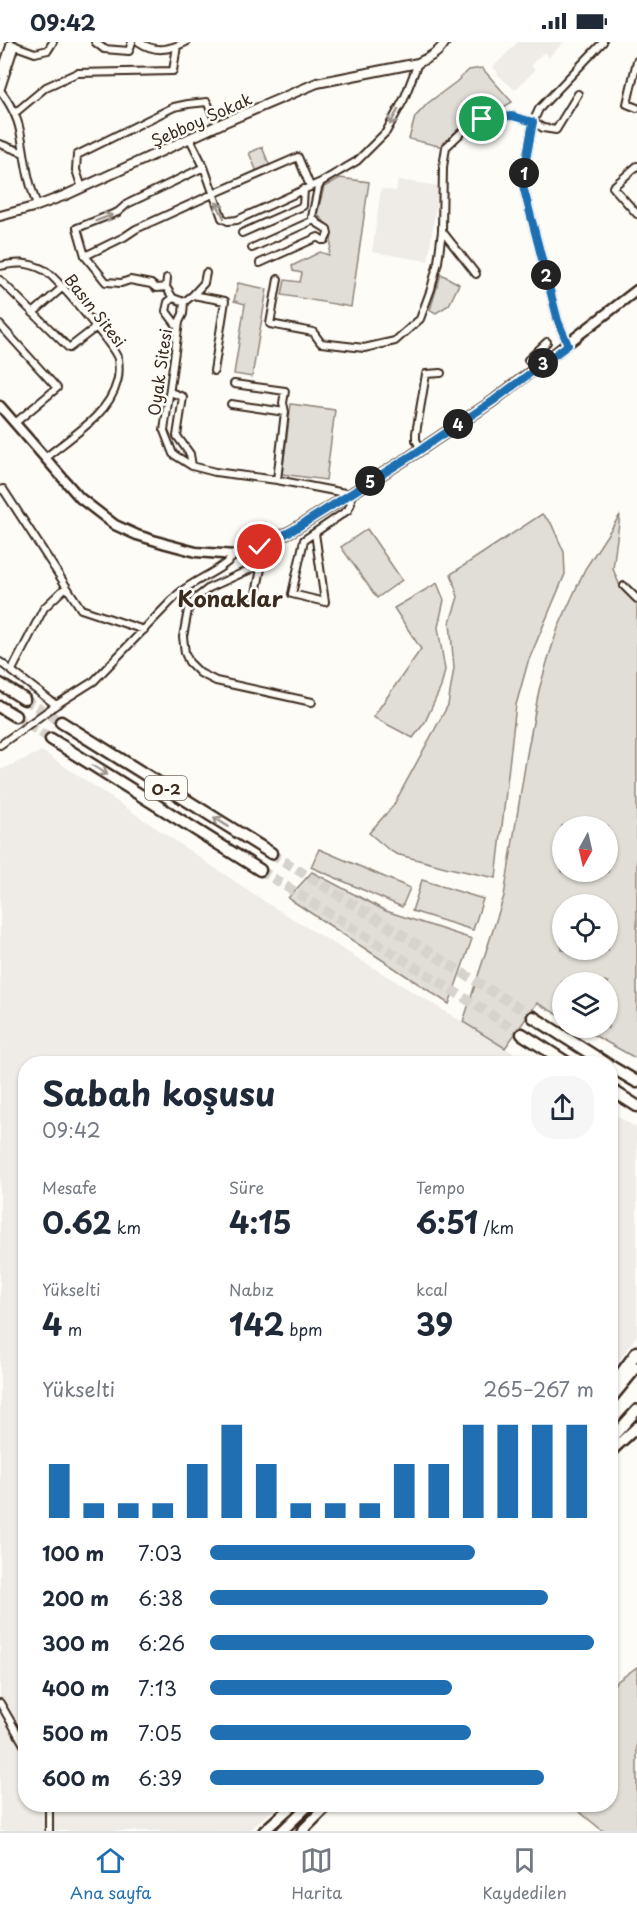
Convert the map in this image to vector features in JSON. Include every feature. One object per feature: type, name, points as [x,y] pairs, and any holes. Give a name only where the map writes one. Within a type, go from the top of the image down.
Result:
[{"type":"highway","points":[[0,684],[24,699]]},
{"type":"highway","points":[[0,707],[15,716]]},
{"type":"highway","name":"O-2","points":[[61,722],[271,853]]},
{"type":"highway","name":"O-2","points":[[51,739],[260,870]]},
{"type":"highway","points":[[533,1017],[594,1056]]},
{"type":"highway","points":[[522,1034],[556,1056]]},
{"type":"highway","points":[[618,1071],[637,1083]]},
{"type":"highway","points":[[618,1094],[637,1106]]},
{"type":"highway","points":[[618,1378],[637,1352]]},
{"type":"main road","points":[[0,406],[80,498],[125,530],[196,552],[236,555],[260,547],[293,530],[421,449],[493,401],[637,290]]},
{"type":"main road","points":[[618,1390],[637,1367]]},
{"type":"main road","points":[[618,1431],[637,1410]]},
{"type":"main road","points":[[618,1445],[637,1427]]},
{"type":"main road","points":[[264,1831],[285,1812]]},
{"type":"main road","points":[[282,1831],[302,1812]]},
{"type":"main road","points":[[302,1831],[321,1812]]},
{"type":"street","points":[[12,44],[36,53],[48,50],[53,42]]},
{"type":"street","points":[[95,42],[104,49],[129,51],[132,42]]},
{"type":"street","points":[[139,42],[149,49],[171,49],[186,42]]},
{"type":"street","points":[[190,139],[204,167],[222,218],[228,221],[237,220],[321,182],[357,161],[386,132],[404,99],[418,63],[430,58],[445,42]]},
{"type":"street","points":[[568,345],[558,321],[522,182],[533,122],[538,109],[603,42]]},
{"type":"street","points":[[0,75],[12,44]]},
{"type":"street","points":[[12,44],[0,91],[9,100],[15,112],[37,206]]},
{"type":"street","points":[[15,112],[46,87],[77,73],[173,71],[177,46]]},
{"type":"street","points":[[637,61],[627,104],[637,108]]},
{"type":"street","name":"Şebboy Sokak","points":[[0,216],[37,206],[82,188],[225,122],[317,83],[418,63]]},
{"type":"street","points":[[278,279],[270,324],[313,332],[321,343],[364,348],[395,342],[420,319],[433,280],[442,231],[443,167],[446,147],[464,130],[482,119],[512,116],[533,122],[543,128],[556,130],[578,94]]},
{"type":"street","points":[[82,188],[76,170],[77,155],[181,105],[207,102],[215,119]]},
{"type":"street","points":[[0,144],[24,153]]},
{"type":"street","points":[[86,256],[213,194],[298,158],[307,188],[303,206],[242,233]]},
{"type":"street","points":[[637,165],[613,187],[637,214]]},
{"type":"street","points":[[166,287],[156,288],[151,284],[130,280],[122,283],[106,282],[86,256],[77,228],[118,212],[127,204],[204,167]]},
{"type":"street","points":[[260,263],[318,237],[325,240],[327,230],[314,220],[313,212],[321,182]]},
{"type":"street","points":[[252,248],[314,220]]},
{"type":"street","points":[[442,231],[476,274]]},
{"type":"street","name":"Basın Sitesi","points":[[0,266],[20,262],[45,271],[63,287],[117,357],[117,382],[108,401],[93,421],[45,458]]},
{"type":"street","points":[[167,278],[166,287],[173,298],[184,302],[193,296],[204,283],[206,273]]},
{"type":"street","points":[[0,280],[69,348],[96,328]]},
{"type":"street","points":[[33,313],[63,287]]},
{"type":"street","points":[[193,296],[225,301],[214,371]]},
{"type":"street","points":[[173,298],[168,302],[166,311],[178,327]]},
{"type":"street","name":"Oyak Sitesi","points":[[184,302],[178,327],[164,431],[173,454],[192,466],[215,472],[277,480],[350,494]]},
{"type":"street","points":[[0,325],[57,388],[15,423]]},
{"type":"street","points":[[535,369],[528,360],[547,342]]},
{"type":"street","points":[[421,449],[416,440],[416,433],[426,374],[441,373]]},
{"type":"street","points":[[234,384],[285,391],[283,403],[285,412],[277,480]]},
{"type":"street","points":[[170,392],[183,397],[177,436],[190,454],[192,466]]},
{"type":"street","points":[[231,404],[285,412]]},
{"type":"street","points":[[0,490],[3,489],[81,609],[144,630]]},
{"type":"street","points":[[315,533],[325,602],[291,594],[304,540],[348,510],[351,503],[350,494]]},
{"type":"street","points":[[0,745],[94,681],[186,586],[229,562],[236,555]]},
{"type":"street","points":[[255,598],[262,564],[209,588],[195,599],[188,610],[183,637],[189,662],[200,673],[216,681],[312,702]]},
{"type":"street","points":[[624,586],[637,599]]},
{"type":"street","points":[[12,670],[44,608],[66,587]]},
{"type":"street","points":[[0,662],[56,705]]},
{"type":"street","points":[[0,1703],[18,1734]]},
{"type":"street","points":[[49,1812],[49,1831]]},
{"type":"shaded area","points":[[518,42],[564,42],[549,57],[544,52],[531,65],[535,70],[515,90],[497,74],[493,67]]},
{"type":"shaded area","points":[[482,68],[512,102],[497,111],[478,114],[453,134],[443,147],[409,139],[415,117],[428,103],[469,70]]},
{"type":"shaded area","points":[[262,147],[271,169],[258,174],[249,153]]},
{"type":"shaded area","points":[[340,178],[369,182],[351,307],[282,295],[285,280],[300,282],[302,273],[293,271],[292,266],[320,252],[329,255],[331,232],[317,214],[324,187]]},
{"type":"shaded area","points":[[398,180],[439,186],[428,261],[372,252],[381,189],[396,191]]},
{"type":"shaded area","points":[[441,274],[459,284],[449,305],[436,313],[430,310]]},
{"type":"shaded area","points":[[238,283],[267,289],[252,377],[234,374],[245,304],[234,301]]},
{"type":"shaded area","points":[[291,404],[335,410],[326,480],[282,474]]},
{"type":"shaded area","points":[[542,514],[551,523],[564,552],[565,574],[528,662],[516,705],[496,878],[396,854],[369,833],[393,806],[448,705],[454,668],[450,622],[458,597],[451,574]]},
{"type":"shaded area","points":[[620,515],[613,569],[620,586],[637,603],[637,1059],[599,1038],[618,1038],[618,972],[552,972],[552,1011],[537,1003],[505,1048],[463,1022],[504,896],[539,690],[558,628],[585,569]]},
{"type":"shaded area","points":[[367,529],[402,580],[377,598],[341,547]]},
{"type":"shaded area","points":[[437,583],[444,600],[438,627],[445,670],[441,687],[425,722],[413,738],[373,717],[421,649],[394,608]]},
{"type":"shaded area","points":[[42,751],[270,905],[518,1056],[18,1056],[18,1812],[271,1812],[248,1831],[0,1831],[0,770]]},
{"type":"shaded area","points":[[319,849],[410,888],[402,907],[311,867]]},
{"type":"shaded area","points":[[312,872],[386,911],[472,939],[449,1004],[288,898]]},
{"type":"shaded area","points":[[422,880],[483,899],[473,930],[412,911]]},
{"type":"shaded area","points":[[618,1117],[637,1128],[637,1335],[618,1362]]},
{"type":"shaded area","points":[[637,1667],[637,1831],[603,1831],[580,1812],[618,1812],[618,1681]]},
{"type":"tunnel","points":[[24,699],[61,722]]},
{"type":"tunnel","points":[[15,716],[51,739]]},
{"type":"tunnel","points":[[271,853],[533,1017]]},
{"type":"tunnel","points":[[260,870],[522,1034]]},
{"type":"district","name":"Konaklar","points":[[230,597]]},
{"type":"route","points":[[260,547],[293,530],[411,456],[493,401],[568,345],[558,321],[522,182],[533,122],[512,116],[482,119]]}]
